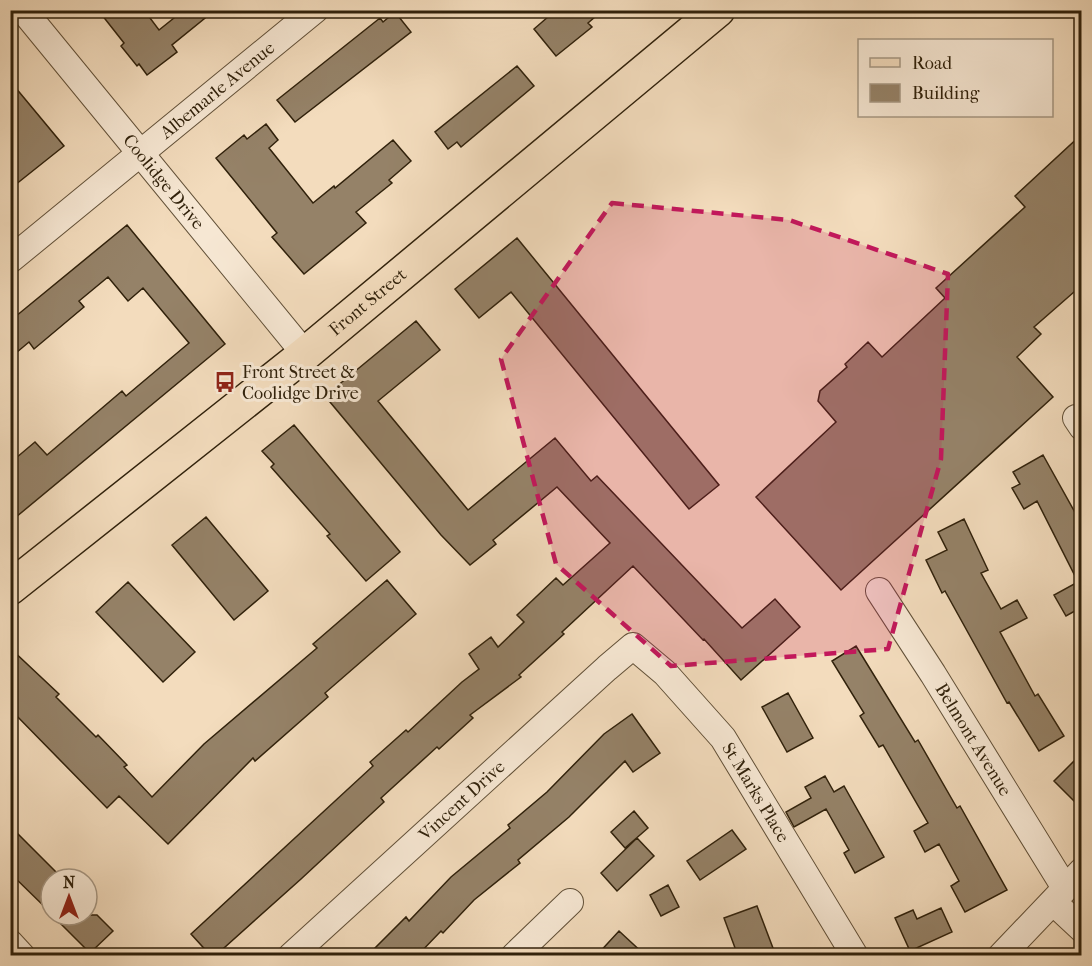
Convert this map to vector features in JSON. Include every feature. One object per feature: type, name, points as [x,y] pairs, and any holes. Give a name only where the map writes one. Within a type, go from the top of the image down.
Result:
[{"type":"main road","name":"Front Street","points":[[10,588],[305,354],[718,10]]},
{"type":"street","name":"Coolidge Drive","points":[[24,10],[305,354]]},
{"type":"street","name":"Albemarle Avenue","points":[[10,260],[315,10]]},
{"type":"street","name":"Belmont Avenue","points":[[879,591],[1067,887],[1082,929]]},
{"type":"street","name":"Vincent Drive","points":[[291,956],[633,646]]},
{"type":"street","name":"St Marks Place","points":[[633,646],[665,673],[723,738],[855,956]]},
{"type":"street","points":[[1001,956],[1067,887]]},
{"type":"street","points":[[514,956],[570,902]]},
{"type":"street","points":[[10,943],[22,956]]},
{"type":"highlighted area","points":[[612,203],[789,220],[948,274],[941,459],[888,649],[671,666],[556,564],[501,359]]},
{"type":"building","points":[[98,10],[144,10],[159,30],[184,10],[215,10],[172,45],[177,52],[147,75],[121,46],[124,43]]},
{"type":"building","points":[[556,10],[603,10],[588,23],[592,27],[556,56],[534,29]]},
{"type":"building","points":[[395,12],[411,32],[295,122],[277,100],[380,18],[383,22]]},
{"type":"building","points":[[517,66],[534,86],[461,147],[457,142],[448,149],[435,132]]},
{"type":"building","points":[[10,81],[64,146],[10,189]]},
{"type":"building","points":[[266,124],[278,140],[269,148],[313,203],[334,186],[335,188],[393,140],[411,161],[389,180],[392,183],[356,212],[366,223],[304,274],[272,237],[277,233],[216,158],[244,135],[247,139]]},
{"type":"building","points":[[1082,134],[1082,285],[1034,327],[1041,334],[1017,357],[1053,397],[841,590],[756,497],[836,422],[818,401],[820,391],[847,367],[845,364],[868,342],[882,357],[945,298],[936,288],[1025,207],[1015,196]]},
{"type":"building","points":[[127,225],[225,344],[10,522],[10,463],[35,442],[47,455],[122,391],[126,396],[189,343],[143,288],[128,301],[108,277],[79,301],[84,307],[34,349],[29,342],[10,358],[10,321]]},
{"type":"building","points":[[517,238],[719,485],[689,509],[511,292],[479,318],[455,289]]},
{"type":"building","points":[[416,321],[440,350],[378,401],[468,510],[555,438],[591,481],[597,476],[742,628],[775,599],[800,627],[741,680],[633,566],[562,632],[564,634],[519,675],[521,677],[470,715],[473,718],[381,798],[384,802],[215,956],[211,956],[191,934],[373,766],[370,762],[406,730],[408,732],[479,669],[469,654],[491,637],[498,647],[524,622],[517,615],[556,578],[563,585],[610,543],[557,487],[493,540],[496,544],[470,565],[441,535],[325,396]]},
{"type":"building","points":[[294,425],[400,552],[366,581],[327,536],[330,534],[271,467],[274,464],[262,451]]},
{"type":"building","points":[[1043,455],[1082,525],[1082,607],[1066,616],[1054,595],[1078,582],[1037,501],[1024,509],[1012,488],[1020,484],[1013,472]]},
{"type":"building","points":[[206,517],[268,591],[234,620],[172,545]]},
{"type":"building","points":[[964,519],[988,570],[981,573],[1001,609],[1017,600],[1027,618],[1000,632],[1035,696],[1038,694],[1064,736],[1039,751],[1009,702],[1007,703],[945,591],[942,593],[926,560],[947,550],[938,532]]},
{"type":"building","points":[[387,580],[416,614],[325,693],[328,697],[255,761],[253,758],[168,844],[119,796],[107,808],[10,709],[10,648],[59,694],[56,697],[96,737],[98,735],[127,765],[124,767],[152,797],[204,744],[317,648],[313,644]]},
{"type":"building","points":[[128,582],[195,652],[163,682],[96,612]]},
{"type":"building","points":[[856,646],[915,742],[918,740],[957,808],[960,806],[1007,890],[965,912],[951,886],[959,881],[939,844],[925,852],[914,831],[928,823],[883,745],[879,747],[860,716],[864,713],[832,661]]},
{"type":"building","points":[[788,693],[813,738],[787,752],[762,707]]},
{"type":"building","points":[[632,714],[660,753],[633,772],[625,761],[569,817],[518,860],[520,863],[474,900],[443,933],[441,931],[417,956],[367,956],[406,917],[409,921],[451,877],[510,828],[508,825],[547,792],[604,734]]},
{"type":"building","points":[[1082,753],[1082,809],[1054,781]]},
{"type":"building","points":[[825,776],[834,792],[844,786],[884,857],[855,873],[844,853],[849,850],[826,809],[794,827],[786,812],[811,798],[805,787]]},
{"type":"building","points":[[634,811],[648,828],[625,848],[611,832]]},
{"type":"building","points":[[10,826],[51,867],[39,867],[39,901],[10,873]]},
{"type":"building","points":[[732,830],[746,849],[700,880],[687,861]]},
{"type":"building","points":[[637,838],[654,856],[617,891],[601,873]]},
{"type":"building","points":[[668,885],[679,907],[661,916],[650,895]]},
{"type":"building","points":[[757,906],[776,956],[738,956],[724,918]]},
{"type":"building","points":[[941,908],[952,932],[910,951],[895,918],[913,910],[917,919]]},
{"type":"building","points":[[99,917],[113,931],[90,953],[64,927],[99,927]]},
{"type":"building","points":[[619,931],[646,956],[596,956]]},
{"type":"place","name":"Front Street & Coolidge Drive","points":[[225,382]]}]
